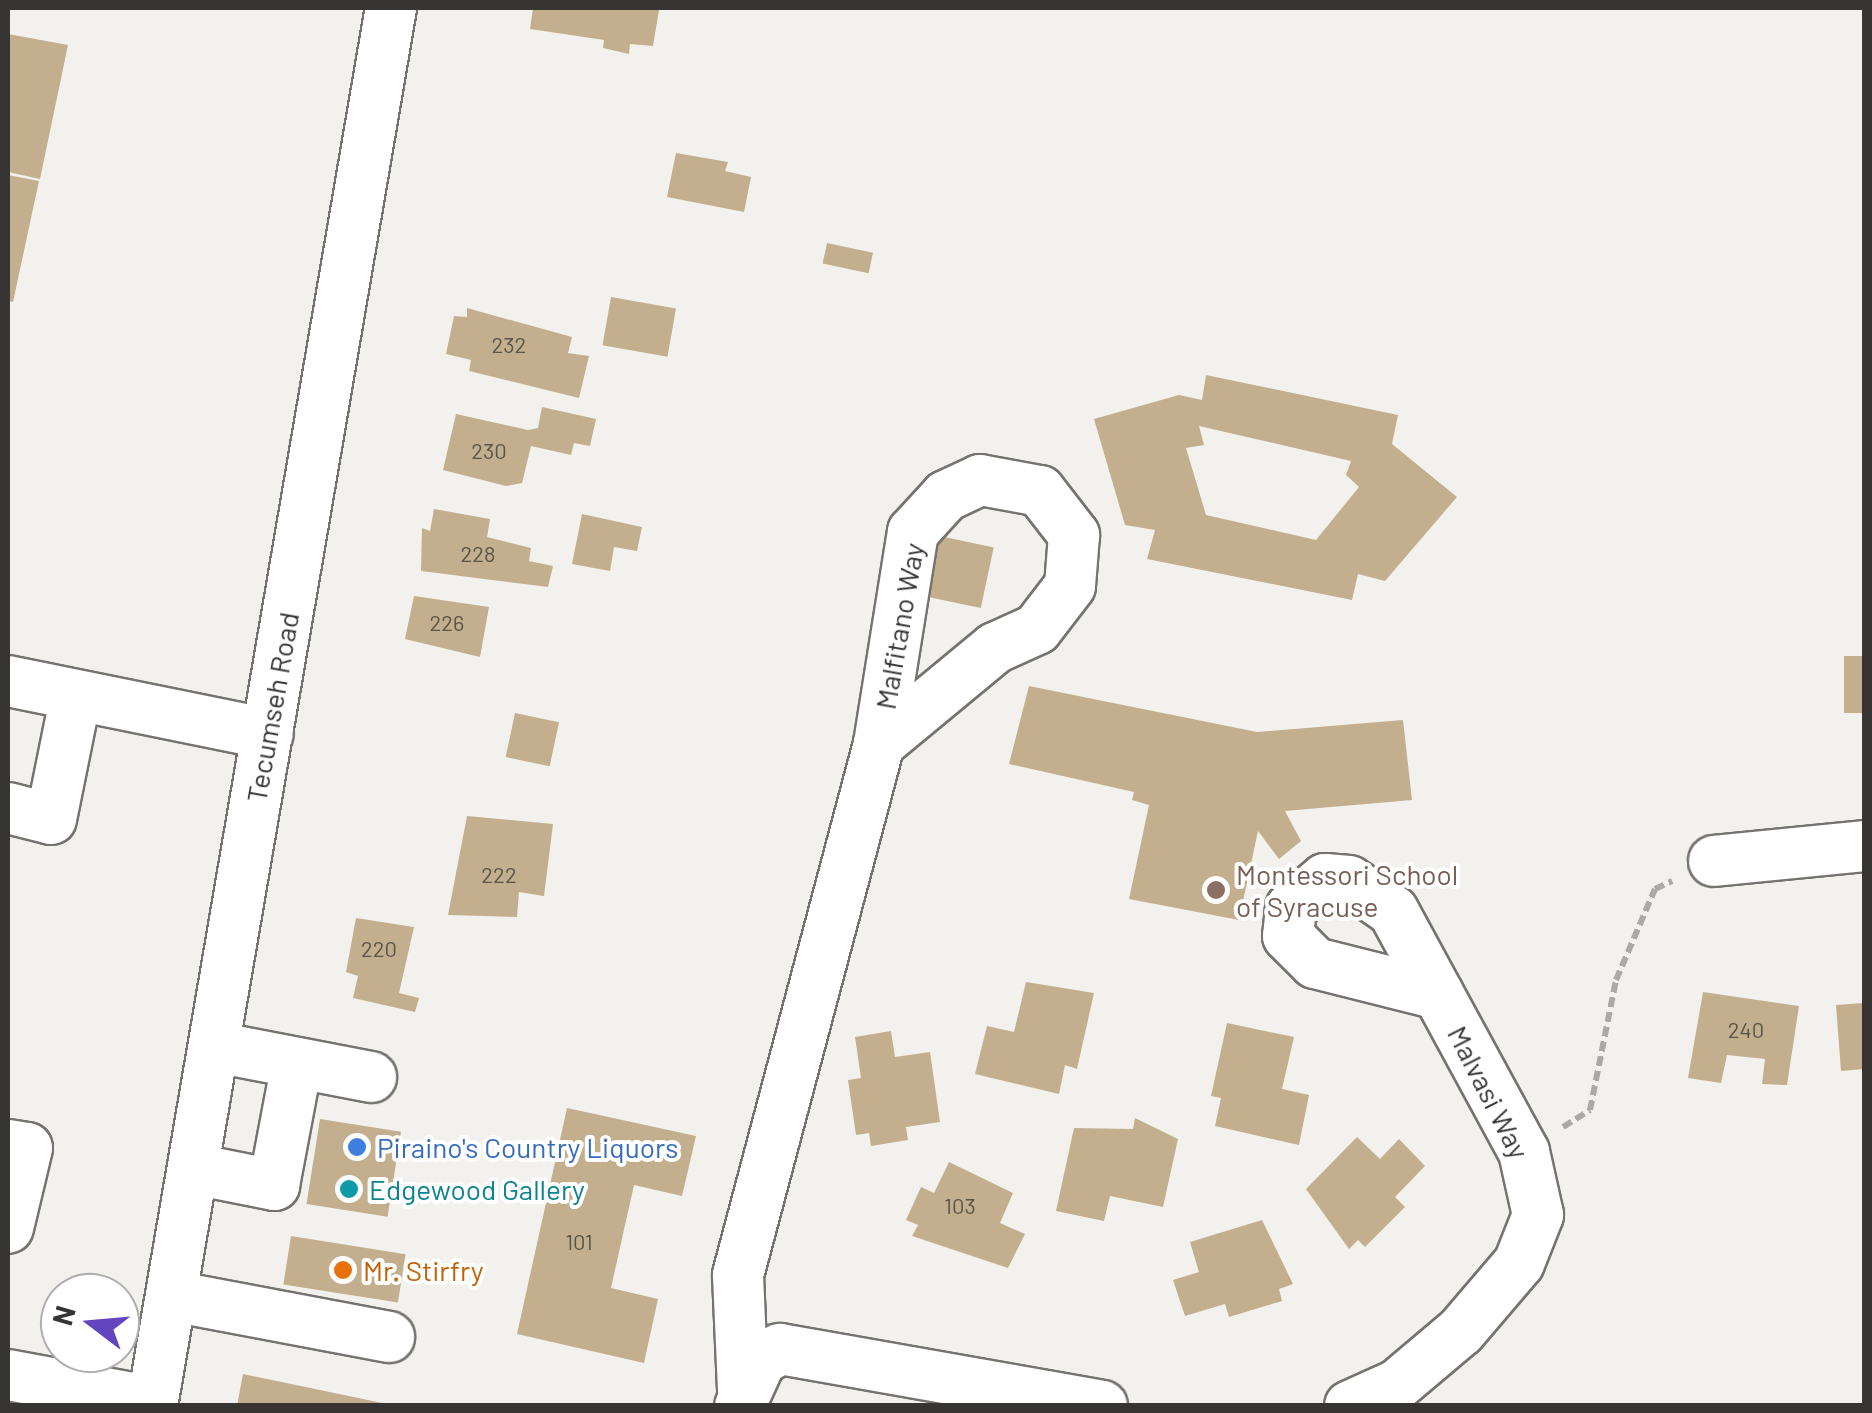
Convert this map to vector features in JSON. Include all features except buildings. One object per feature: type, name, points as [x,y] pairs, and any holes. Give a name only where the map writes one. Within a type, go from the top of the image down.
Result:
[{"type":"street","name":"Tecumseh Road","points":[[152,1404],[391,8]]},
{"type":"street","name":"Malfitano Way","points":[[741,1398],[738,1275],[879,744],[914,532],[946,496],[980,480],[1040,491],[1074,535],[1070,586],[1036,630],[995,648],[879,744]]},
{"type":"street","points":[[8,681],[268,734]]},
{"type":"street","points":[[8,808],[52,819],[76,695]]},
{"type":"street","points":[[1714,861],[1864,846]]},
{"type":"street","name":"Malvasi Way","points":[[1350,1406],[1397,1385],[1461,1331],[1518,1264],[1538,1215],[1524,1152],[1438,994]]},
{"type":"street","points":[[214,1047],[371,1077]]},
{"type":"street","points":[[194,1169],[274,1184],[297,1062]]},
{"type":"street","points":[[8,1145],[27,1148],[8,1228]]},
{"type":"street","points":[[172,1296],[389,1337]]},
{"type":"street","points":[[741,1398],[761,1360],[780,1349],[1102,1406]]},
{"type":"street","points":[[8,1375],[152,1404]]},
{"type":"path","points":[[1524,1152],[1590,1110],[1616,980],[1656,888],[1714,861]]},
{"type":"place","name":"Montessori School of Syracuse","points":[[1216,890]]},
{"type":"place","name":"Piraino's Country Liquors","points":[[357,1147]]},
{"type":"place","name":"Edgewood Gallery","points":[[349,1189]]},
{"type":"place","name":"Mr. Stirfry","points":[[343,1270]]}]
